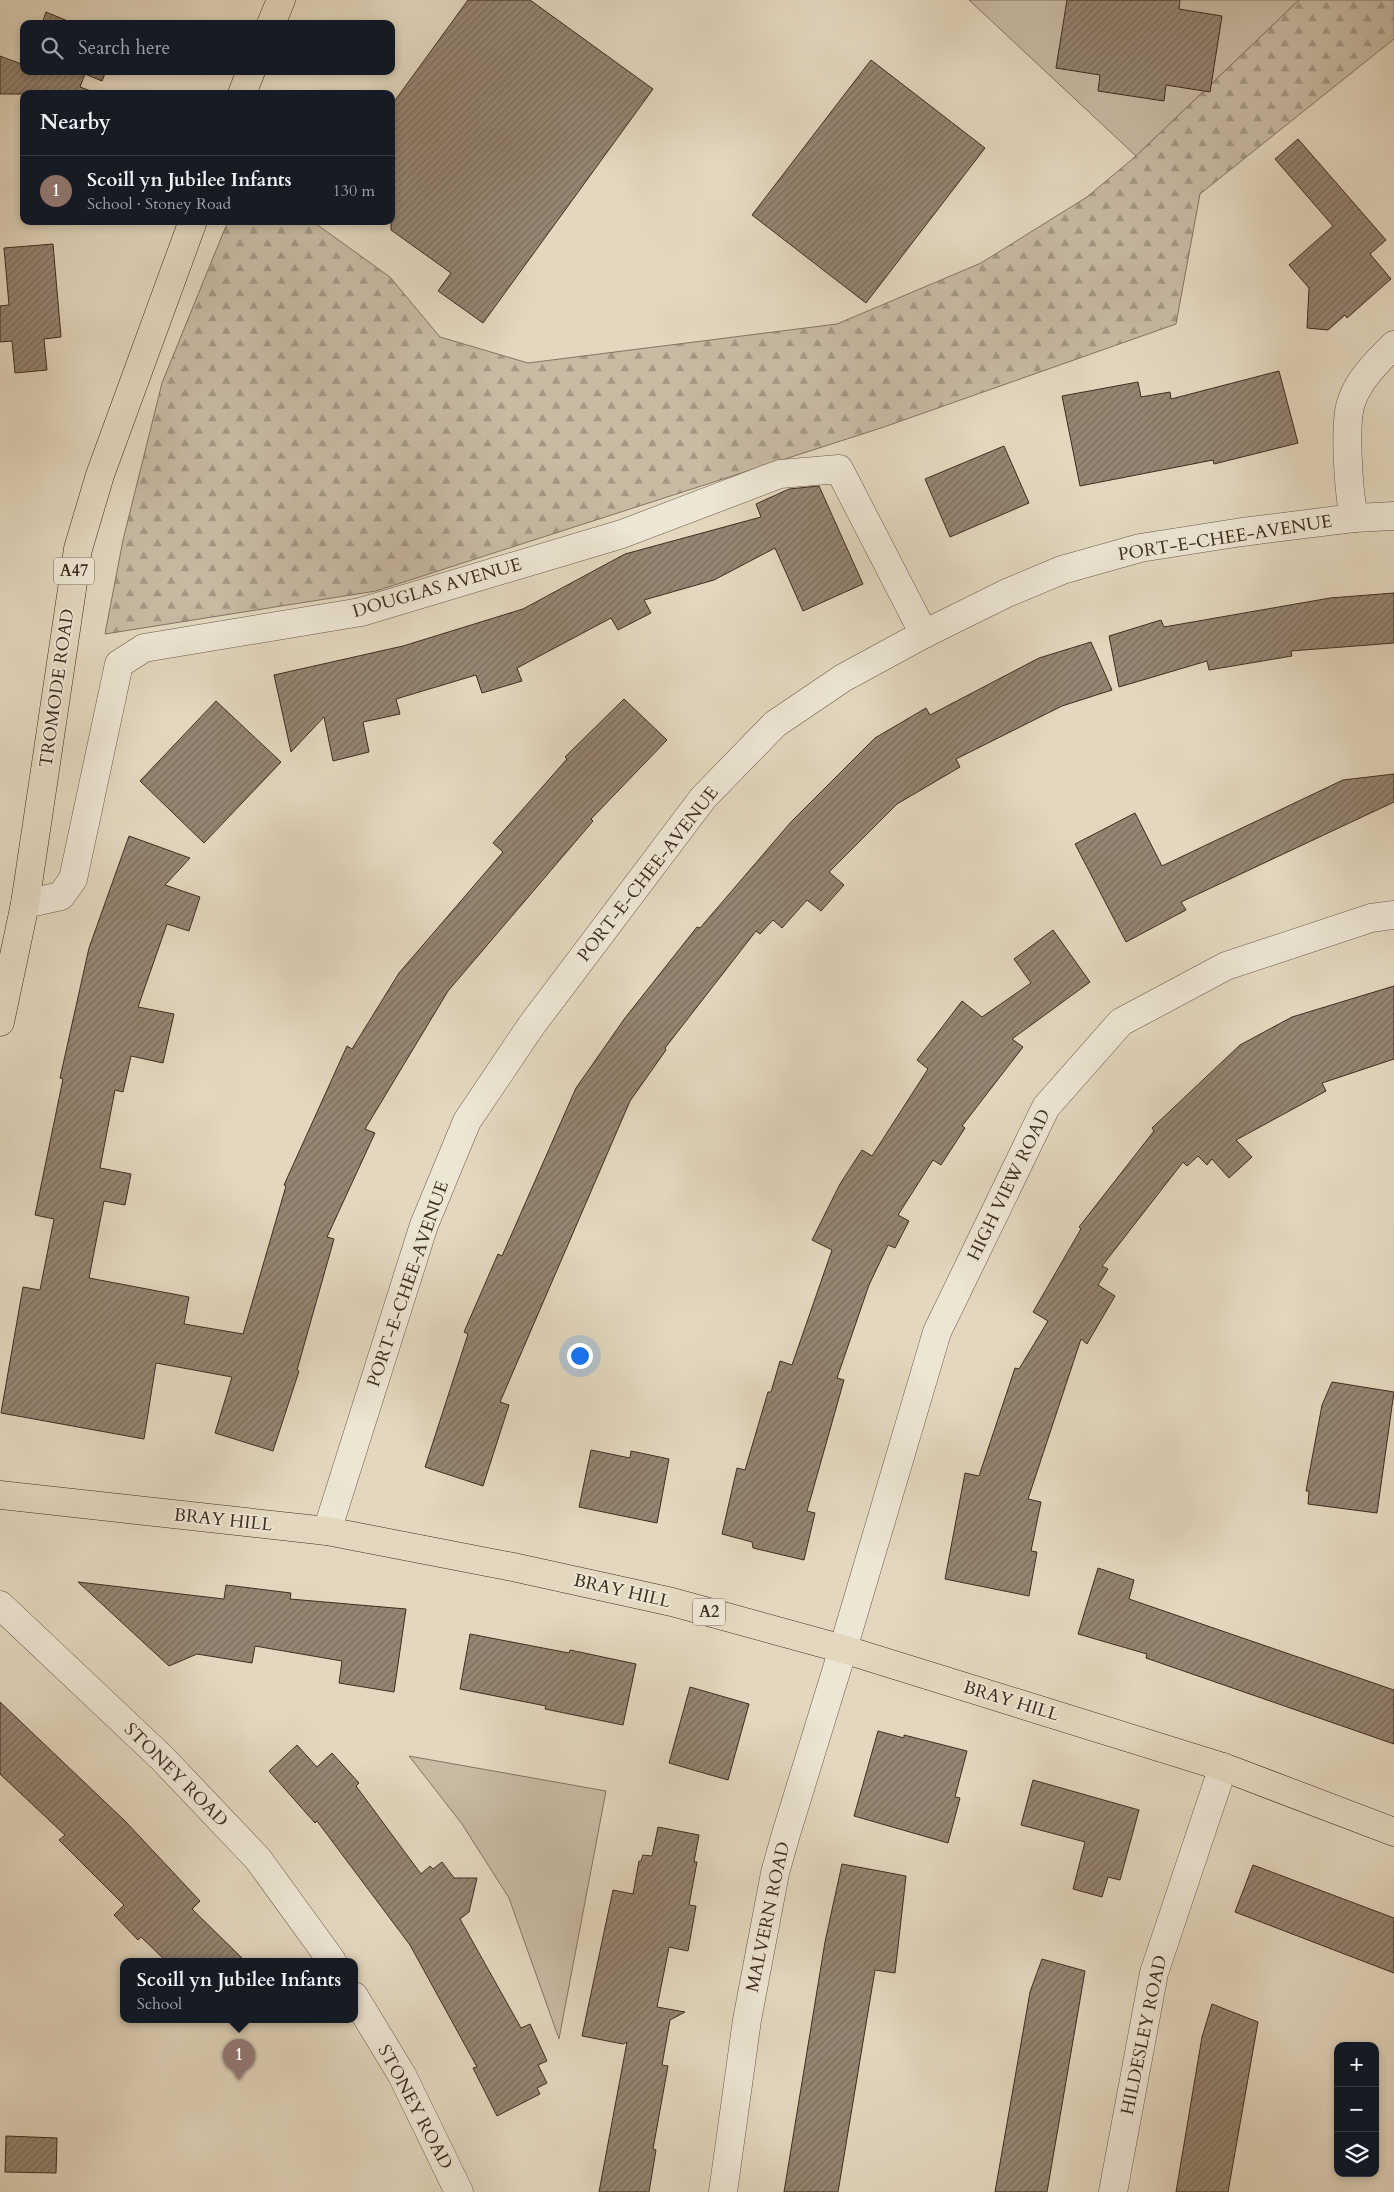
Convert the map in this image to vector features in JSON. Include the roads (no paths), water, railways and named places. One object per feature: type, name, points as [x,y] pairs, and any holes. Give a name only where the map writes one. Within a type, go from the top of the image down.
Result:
[{"type":"main road","points":[[273,20],[281,0]]},
{"type":"main road","points":[[244,90],[249,75]]},
{"type":"main road","name":"TROMODE ROAD","points":[[0,1022],[25,904],[78,549],[100,475],[192,225]]},
{"type":"main road","name":"BRAY HILL","points":[[0,1495],[327,1532],[513,1567],[672,1602],[843,1650],[1223,1767],[1394,1832]]},
{"type":"street","points":[[1354,518],[1349,496],[1348,420],[1352,401],[1360,385],[1375,364],[1394,345]]},
{"type":"street","name":"DOUGLAS AVENUE","points":[[25,904],[61,896],[73,879],[119,664],[144,648],[361,612],[622,534],[780,474],[839,469],[924,634]]},
{"type":"street","name":"PORT-E-CHEE-AVENUE","points":[[327,1532],[424,1225],[467,1121],[531,1026],[703,798],[775,724],[843,678],[924,634],[1007,593],[1062,570],[1140,548],[1242,532],[1354,518],[1394,516]]},
{"type":"street","name":"HIGH VIEW ROAD","points":[[843,1650],[937,1332],[1046,1107],[1121,1022],[1226,966],[1371,918],[1394,915]]},
{"type":"street","name":"STONEY ROAD","points":[[0,1606],[162,1758],[258,1859],[330,1958]]},
{"type":"street","name":"MALVERN ROAD","points":[[723,2192],[747,2020],[775,1873],[843,1650]]},
{"type":"street","name":"HILDESLEY ROAD","points":[[1114,2192],[1154,1973],[1223,1767]]},
{"type":"street","name":"STONEY ROAD","points":[[358,2003],[402,2075],[459,2192]]},
{"type":"place","name":"Scoill yn Jubilee Infants","points":[[239,2080]]}]
